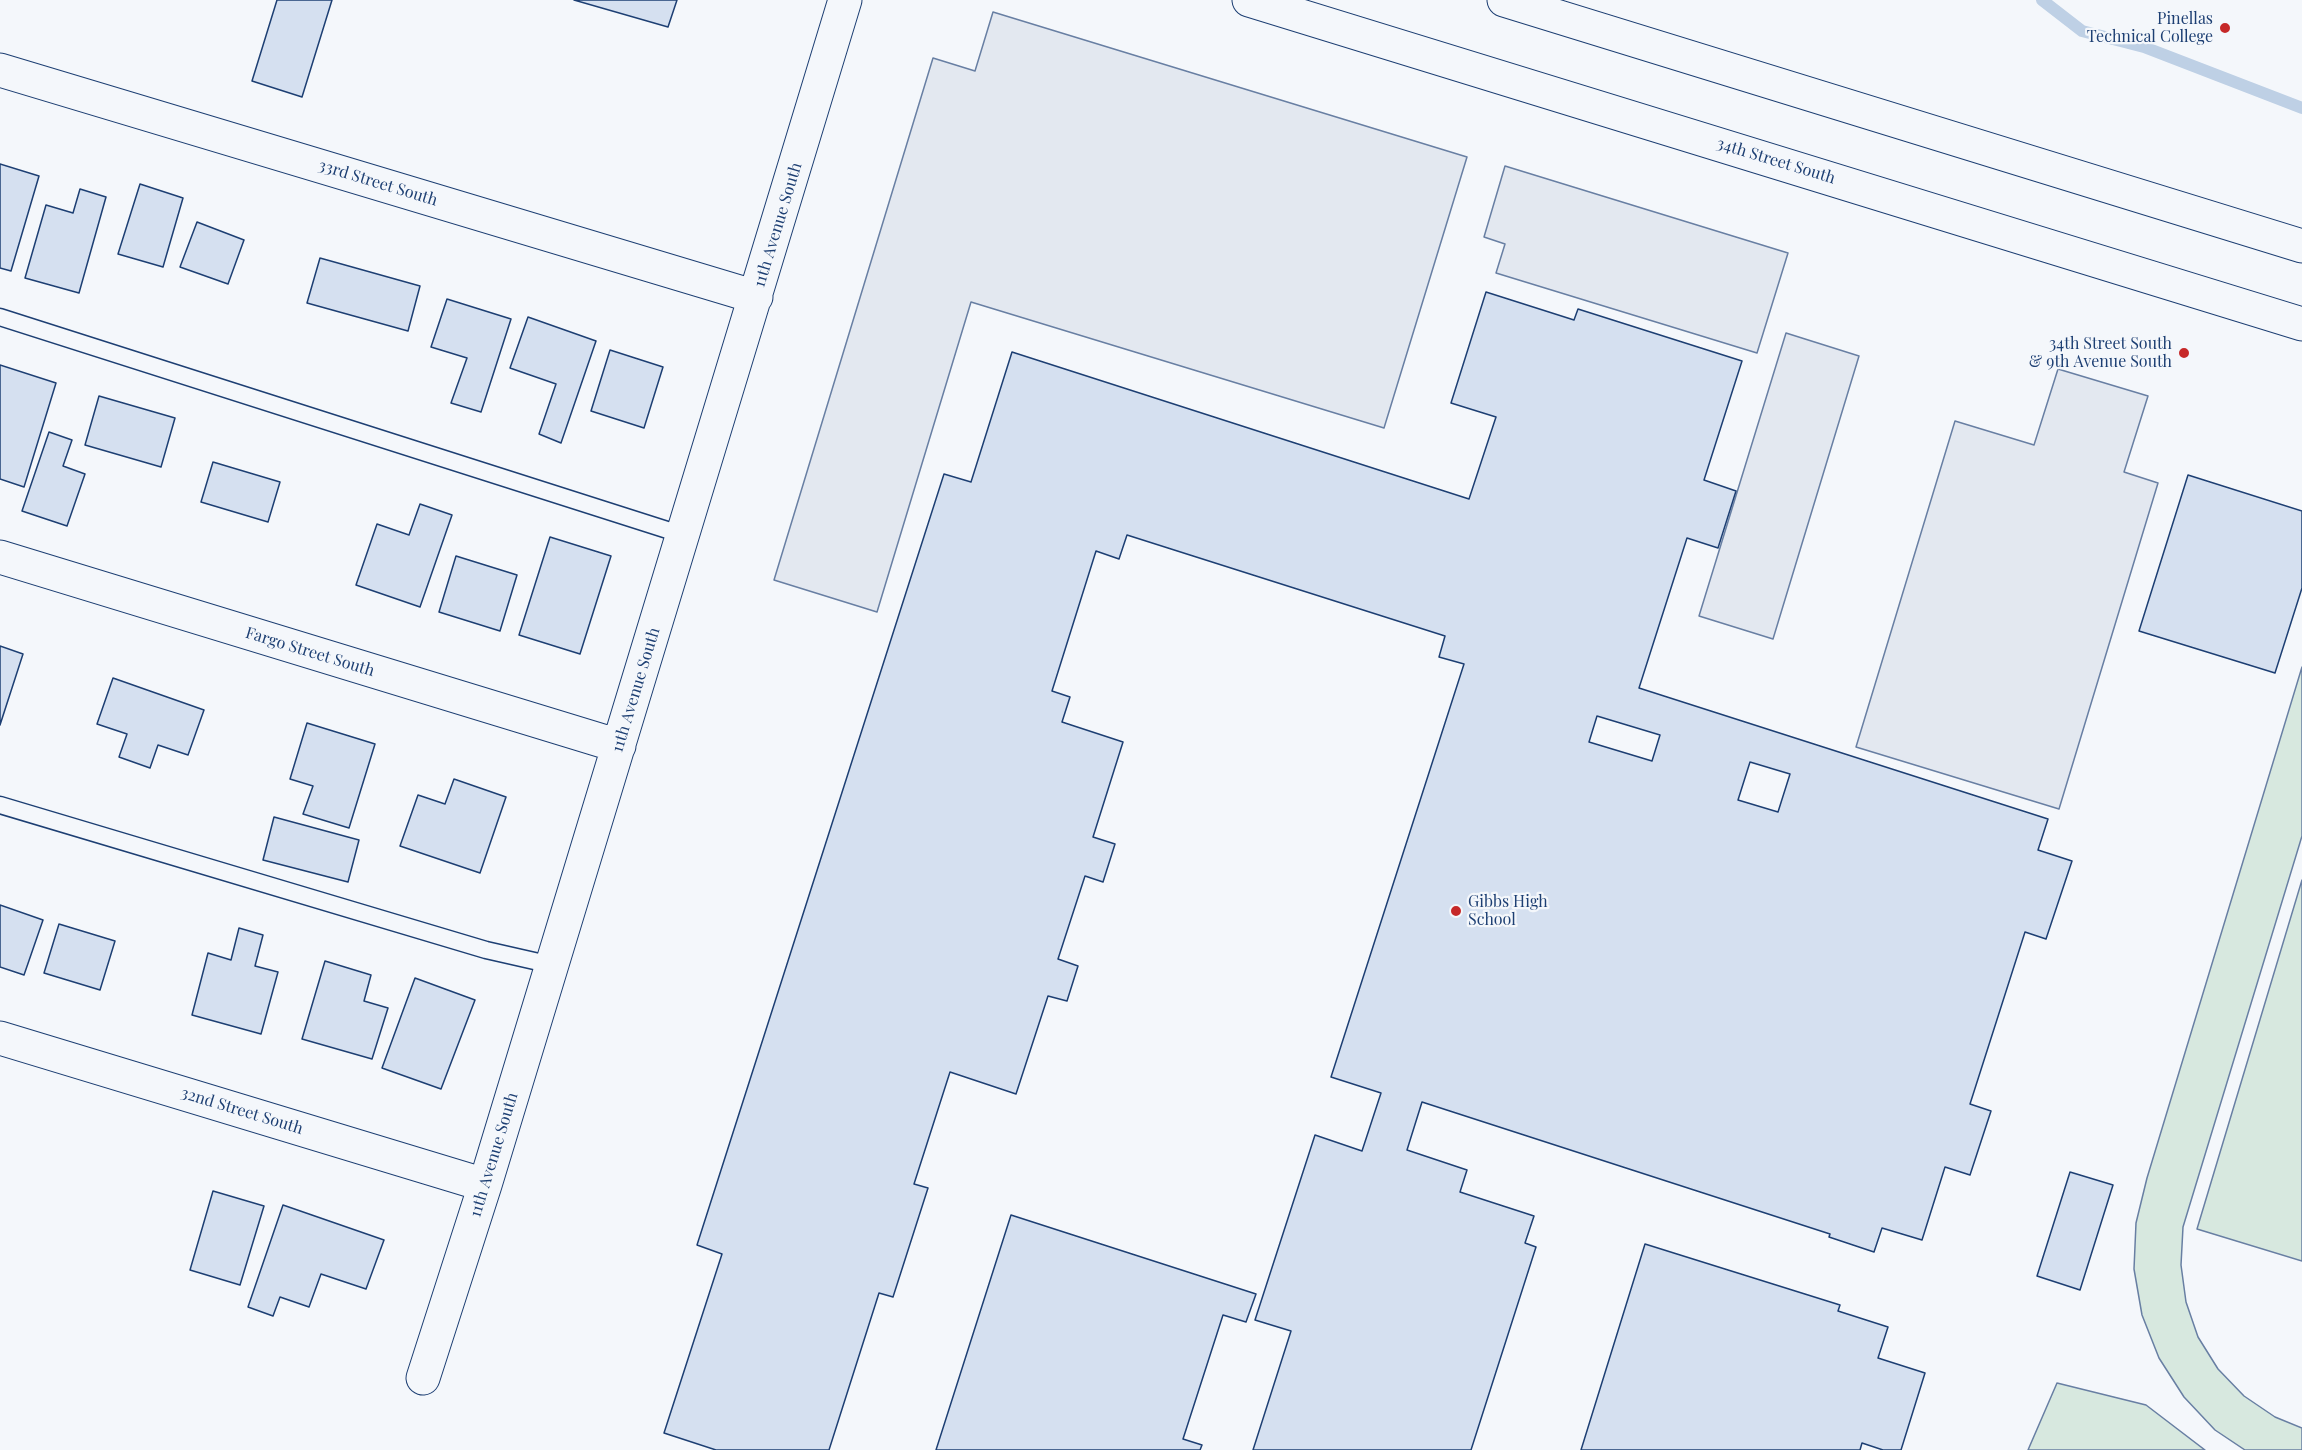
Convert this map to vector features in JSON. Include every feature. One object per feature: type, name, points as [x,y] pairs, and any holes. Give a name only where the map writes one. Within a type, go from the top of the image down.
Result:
[{"type":"main road","name":"11th Avenue South","points":[[423,1378],[485,1185],[845,0]]},
{"type":"main road","name":"34th Street South","points":[[1249,0],[2302,324]]},
{"type":"main road","points":[[1504,0],[2302,246]]},
{"type":"main road","name":"33rd Street South","points":[[0,70],[756,297]]},
{"type":"main road","name":"Fargo Street South","points":[[0,557],[619,746]]},
{"type":"main road","name":"32nd Street South","points":[[0,1038],[485,1185]]},
{"type":"lane","points":[[0,317],[683,535]]},
{"type":"lane","points":[[0,805],[486,950],[552,965]]},
{"type":"shaded area","points":[[993,12],[1467,157],[1384,428],[971,302],[877,612],[774,580],[933,58],[975,71]]},
{"type":"shaded area","points":[[1505,166],[1788,253],[1757,353],[1496,273],[1505,244],[1484,237]]},
{"type":"shaded area","points":[[1786,333],[1859,356],[1773,639],[1699,616]]},
{"type":"shaded area","points":[[2058,369],[2148,396],[2124,472],[2158,483],[2059,809],[1856,747],[1955,421],[2034,445]]},
{"type":"shaded area","points":[[2302,667],[2302,836],[2183,1227],[2181,1265],[2186,1302],[2198,1337],[2218,1369],[2244,1396],[2275,1417],[2302,1428],[2302,1450],[2245,1450],[2215,1430],[2184,1397],[2159,1358],[2142,1315],[2134,1269],[2136,1223],[2147,1178]]},
{"type":"shaded area","points":[[2302,880],[2302,1261],[2197,1229]]},
{"type":"shaded area","points":[[2057,1383],[2146,1405],[2205,1450],[2028,1450]]},
{"type":"building","points":[[277,0],[332,0],[302,97],[252,81]]},
{"type":"building","points":[[574,0],[677,0],[668,27]]},
{"type":"building","points":[[0,164],[39,176],[11,271],[0,268]]},
{"type":"building","points":[[140,184],[183,198],[163,267],[118,254]]},
{"type":"building","points":[[80,189],[106,197],[79,293],[25,278],[46,205],[73,213]]},
{"type":"building","points":[[197,222],[244,240],[228,284],[180,267]]},
{"type":"building","points":[[320,258],[420,286],[408,331],[307,303]]},
{"type":"building","points":[[1486,292],[1574,320],[1578,309],[1742,361],[1704,480],[1736,491],[1718,548],[1687,538],[1639,688],[2048,819],[2038,850],[2072,861],[2046,939],[2025,932],[1970,1104],[1991,1111],[1970,1175],[1945,1167],[1922,1240],[1882,1228],[1874,1252],[1829,1237],[1830,1234],[1422,1102],[1407,1150],[1467,1170],[1460,1192],[1534,1216],[1525,1243],[1536,1247],[1471,1450],[1253,1450],[1291,1331],[1255,1320],[1315,1135],[1362,1151],[1381,1093],[1331,1077],[1464,664],[1439,657],[1445,636],[1127,535],[1119,559],[1096,551],[1052,691],[1070,697],[1062,722],[1123,742],[1093,837],[1115,844],[1103,882],[1085,876],[1058,959],[1078,966],[1067,1001],[1048,996],[1016,1094],[950,1072],[914,1184],[928,1188],[893,1297],[879,1293],[829,1450],[716,1450],[664,1433],[722,1254],[697,1245],[944,474],[971,482],[1012,352],[1469,499],[1496,417],[1451,403]],"holes":[[[1597,716],[1660,735],[1652,761],[1589,742]],[[1750,762],[1790,774],[1778,812],[1738,800]]]},
{"type":"building","points":[[447,299],[511,319],[481,412],[451,403],[467,358],[431,347]]},
{"type":"building","points":[[528,317],[596,341],[561,443],[539,434],[556,384],[510,368]]},
{"type":"building","points":[[610,350],[663,367],[644,428],[591,411]]},
{"type":"building","points":[[0,365],[56,383],[24,487],[0,479]]},
{"type":"building","points":[[99,396],[175,418],[161,467],[85,445]]},
{"type":"building","points":[[49,432],[72,440],[63,466],[85,474],[67,526],[22,511]]},
{"type":"building","points":[[213,462],[280,482],[268,522],[201,502]]},
{"type":"building","points":[[2188,475],[2302,511],[2302,588],[2275,673],[2139,631]]},
{"type":"building","points":[[420,504],[452,515],[420,607],[356,585],[377,524],[409,535]]},
{"type":"building","points":[[550,537],[611,556],[580,654],[519,635]]},
{"type":"building","points":[[456,556],[517,575],[500,631],[439,612]]},
{"type":"building","points":[[0,646],[23,654],[0,725]]},
{"type":"building","points":[[113,678],[204,710],[188,755],[158,745],[150,768],[119,757],[127,734],[97,724]]},
{"type":"building","points":[[307,723],[375,744],[349,828],[303,814],[313,786],[290,779]]},
{"type":"building","points":[[454,779],[506,797],[480,873],[400,846],[418,795],[445,804]]},
{"type":"building","points":[[274,817],[359,840],[348,882],[263,860]]},
{"type":"building","points":[[0,905],[43,920],[24,975],[0,967]]},
{"type":"building","points":[[59,924],[115,941],[100,990],[44,973]]},
{"type":"building","points":[[239,928],[263,935],[255,966],[278,972],[261,1034],[192,1015],[208,953],[231,960]]},
{"type":"building","points":[[325,961],[371,975],[364,1001],[388,1008],[372,1059],[302,1039]]},
{"type":"building","points":[[415,978],[475,1000],[441,1089],[382,1068]]},
{"type":"building","points":[[2070,1172],[2113,1185],[2080,1290],[2037,1276]]},
{"type":"building","points":[[213,1191],[264,1206],[240,1285],[190,1270]]},
{"type":"building","points":[[283,1205],[384,1240],[366,1289],[321,1274],[309,1307],[280,1297],[273,1316],[248,1307]]},
{"type":"building","points":[[1011,1215],[1256,1294],[1246,1322],[1223,1315],[1183,1439],[1202,1445],[1200,1450],[936,1450]]},
{"type":"building","points":[[1645,1244],[1840,1305],[1838,1311],[1888,1327],[1878,1358],[1925,1373],[1901,1450],[1883,1450],[1862,1443],[1860,1450],[1581,1450]]},
{"type":"waterway","points":[[2042,0],[2082,31],[2144,47],[2302,108]]},
{"type":"place","name":"Pinellas Technical College","points":[[2225,28]]},
{"type":"place","name":"34th Street South & 9th Avenue South","points":[[2184,353]]},
{"type":"place","name":"Gibbs High School","points":[[1456,911]]}]
